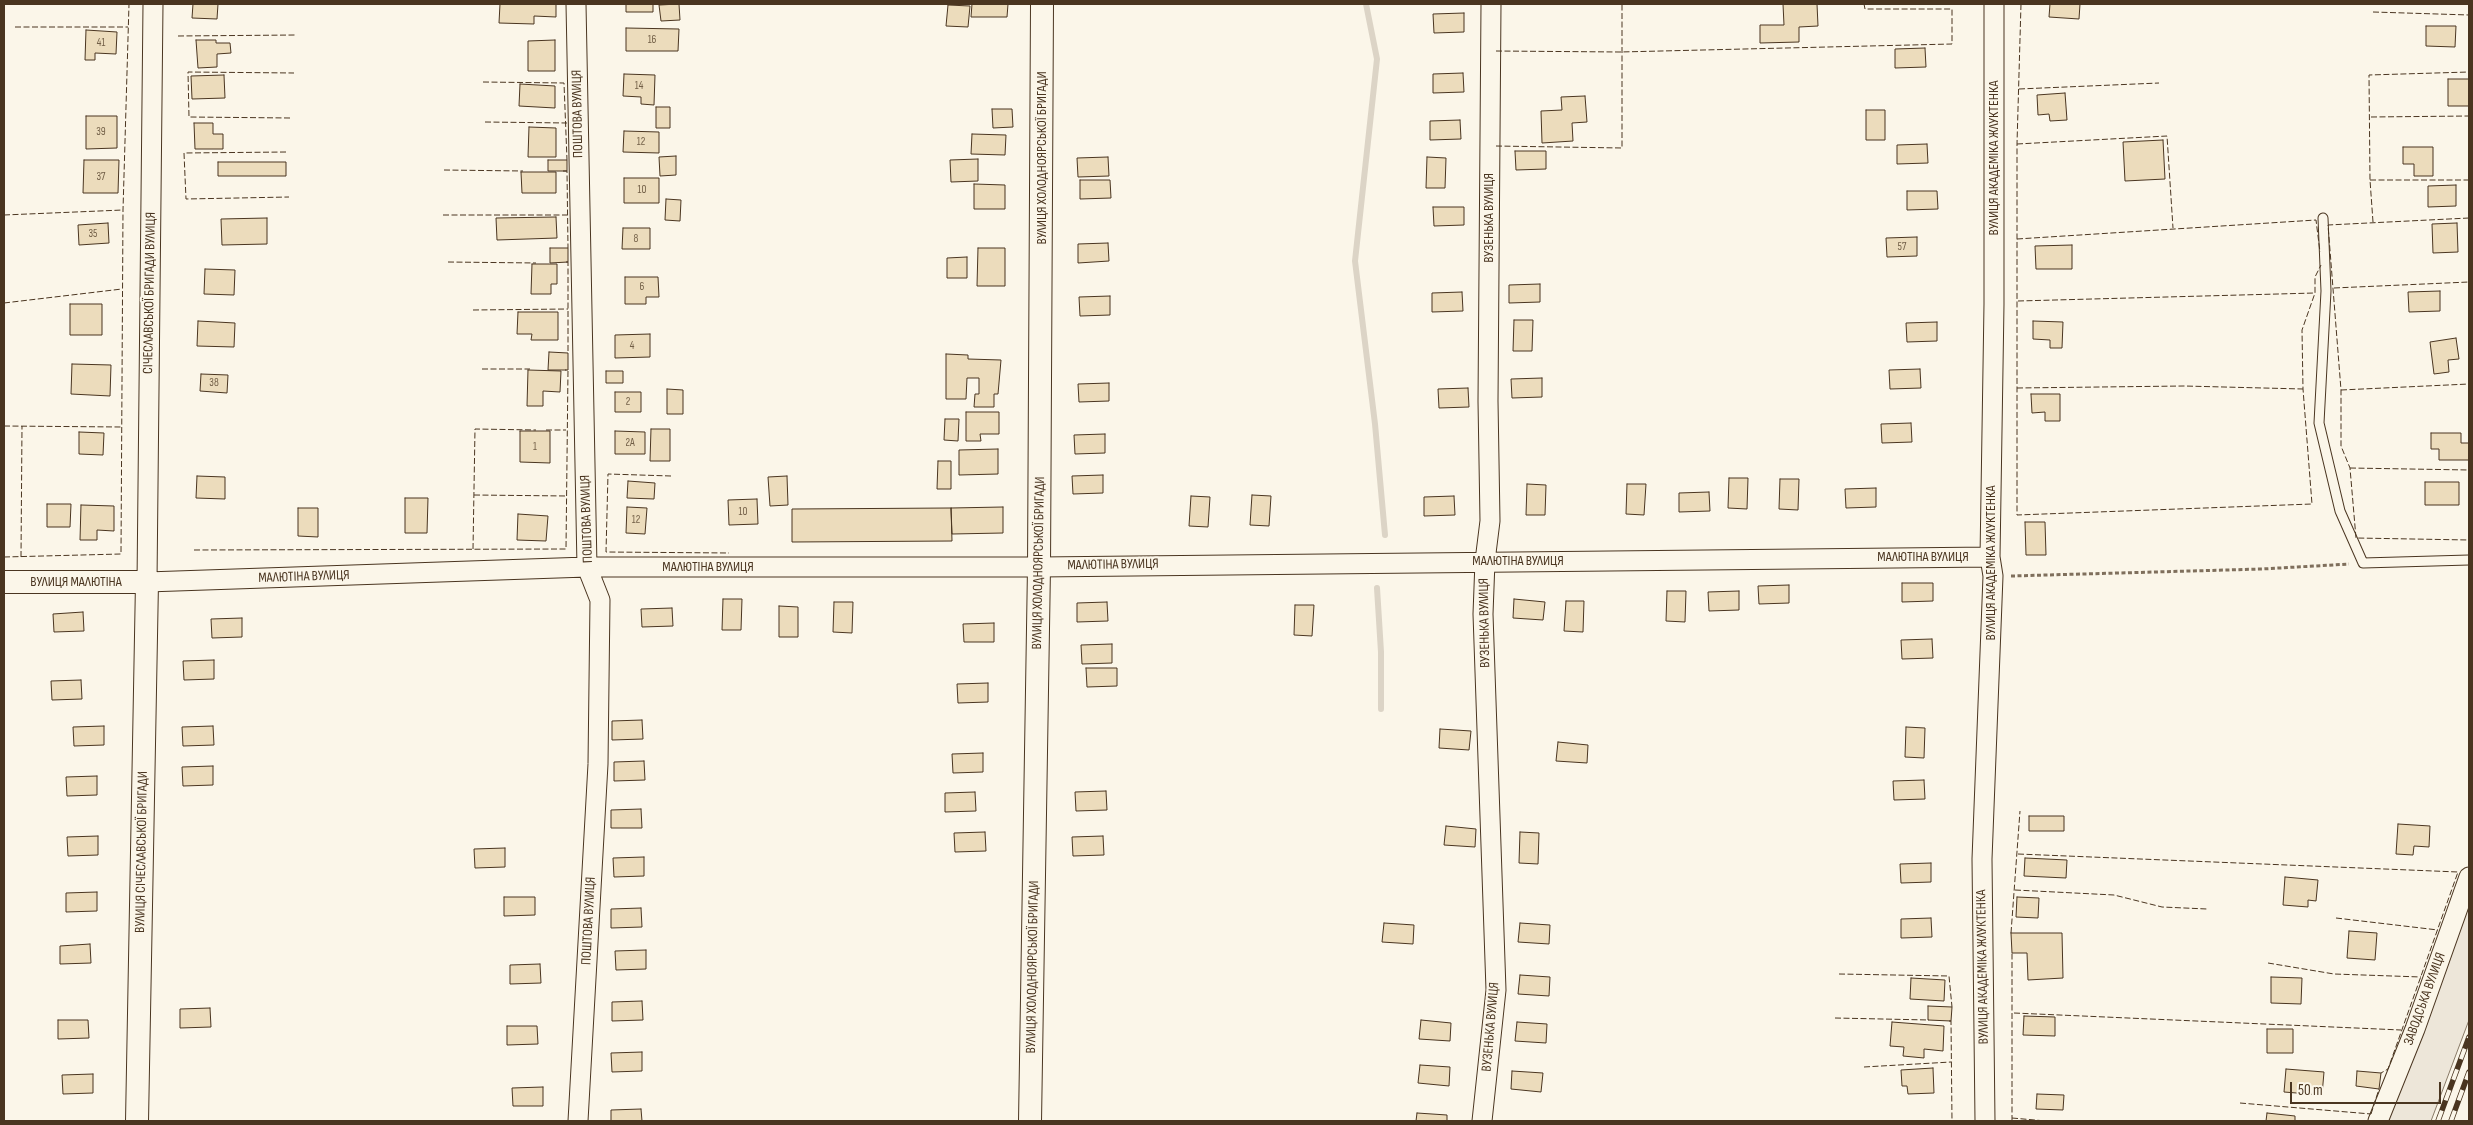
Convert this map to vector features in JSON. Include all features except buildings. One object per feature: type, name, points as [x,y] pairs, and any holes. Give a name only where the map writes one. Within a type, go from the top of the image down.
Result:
[{"type":"street","name":"СІЧЕСЛАВСЬКОЇ БРИГАДИ ВУЛИЦЯ","points":[[147,582],[153,4]]},
{"type":"street","name":"ПОШТОВА ВУЛИЦЯ","points":[[576,4],[588,567],[600,600],[598,764],[578,1121]]},
{"type":"street","name":"ВУЛИЦЯ ХОЛОДНОЯРСЬКОЇ БРИГАДИ","points":[[1030,1121],[1039,566],[1042,4]]},
{"type":"street","name":"ВУЗЕНЬКА ВУЛИЦЯ","points":[[1482,1121],[1496,990],[1483,614],[1485,561],[1490,521],[1488,401],[1491,4]]},
{"type":"street","name":"ВУЛИЦЯ АКАДЕМІКА ЖЛУКТЕНКА","points":[[1986,1121],[1982,858],[1993,576],[1990,557],[1994,304],[1994,4]]},
{"type":"street","name":"МАЛЮТІНА ВУЛИЦЯ","points":[[147,582],[588,567],[1039,566],[1990,557]]},
{"type":"street","name":"ВУЛИЦЯ МАЛЮТІНА","points":[[4,582],[147,582]]},
{"type":"street","name":"ВУЛИЦЯ СІЧЕСЛАВСЬКОЇ БРИГАДИ","points":[[137,1121],[147,582]]},
{"type":"street","name":"ЗАВОДСЬКА ВУЛИЦЯ","points":[[2378,1121],[2415,1029],[2469,877]]},
{"type":"lane","points":[[2323,218],[2326,291],[2319,422],[2340,511],[2362,563],[2469,560]]},
{"type":"path","points":[[1993,576],[2262,569],[2362,563]]},
{"type":"shaded area","points":[[2469,893],[2469,1020],[2431,1121],[2382,1121]]},
{"type":"waterway","points":[[1366,4],[1377,59],[1355,261],[1375,424],[1385,535]]},
{"type":"waterway","points":[[1377,588],[1381,652],[1381,709]]},
{"type":"railway","points":[[2438,1121],[2469,1037]]},
{"type":"railway","points":[[2451,1121],[2469,1072]]},
{"type":"fence","points":[[4,557],[121,554],[123,210],[129,4]]},
{"type":"fence","points":[[1496,146],[1622,148],[1622,4]]},
{"type":"fence","points":[[1496,51],[1620,52],[1952,44],[1952,9],[1865,9],[1864,4]]},
{"type":"fence","points":[[2021,4],[2017,144],[2017,515],[2312,504],[2303,389],[2302,330],[2315,293],[2315,277],[2321,265]]},
{"type":"fence","points":[[2373,12],[2469,15]]},
{"type":"fence","points":[[15,27],[128,27]]},
{"type":"fence","points":[[178,36],[296,35]]},
{"type":"fence","points":[[290,118],[189,117],[188,72],[294,73]]},
{"type":"fence","points":[[2373,222],[2370,180],[2369,75],[2469,72]]},
{"type":"fence","points":[[483,82],[564,83],[567,160]]},
{"type":"fence","points":[[2019,89],[2159,83]]},
{"type":"fence","points":[[2371,117],[2469,116]]},
{"type":"fence","points":[[485,122],[567,123]]},
{"type":"fence","points":[[2017,144],[2167,136],[2173,228]]},
{"type":"fence","points":[[286,152],[184,153],[186,199],[289,197]]},
{"type":"fence","points":[[444,170],[523,171]]},
{"type":"fence","points":[[563,171],[567,171],[568,248]]},
{"type":"fence","points":[[2370,180],[2469,180]]},
{"type":"fence","points":[[4,215],[123,210]]},
{"type":"fence","points":[[443,215],[567,215]]},
{"type":"fence","points":[[2469,218],[2328,225],[2341,390],[2341,446],[2350,468],[2356,538],[2469,540]]},
{"type":"fence","points":[[2017,239],[2316,220],[2320,252]]},
{"type":"fence","points":[[448,262],[536,263]]},
{"type":"fence","points":[[566,262],[568,262],[568,353]]},
{"type":"fence","points":[[2334,288],[2469,282]]},
{"type":"fence","points":[[4,303],[122,289]]},
{"type":"fence","points":[[2018,301],[2315,293]]},
{"type":"fence","points":[[473,310],[568,309]]},
{"type":"fence","points":[[482,369],[530,369]]},
{"type":"fence","points":[[194,550],[566,549],[568,370],[565,370]]},
{"type":"fence","points":[[2341,390],[2469,384]]},
{"type":"fence","points":[[2017,388],[2184,386],[2303,389]]},
{"type":"fence","points":[[4,426],[121,427]]},
{"type":"fence","points":[[21,557],[22,426]]},
{"type":"fence","points":[[473,549],[475,429],[536,430]]},
{"type":"fence","points":[[546,430],[566,430]]},
{"type":"fence","points":[[2350,468],[2469,470]]},
{"type":"fence","points":[[671,476],[608,474],[606,552],[729,553]]},
{"type":"fence","points":[[474,495],[567,496]]},
{"type":"fence","points":[[2011,933],[2020,811]]},
{"type":"fence","points":[[2018,854],[2458,872],[2388,1069],[2381,1073]]},
{"type":"fence","points":[[2015,890],[2114,895],[2162,907],[2207,909]]},
{"type":"fence","points":[[2336,918],[2438,930]]},
{"type":"fence","points":[[2012,953],[2012,1121]]},
{"type":"fence","points":[[2268,963],[2334,974],[2421,977]]},
{"type":"fence","points":[[1839,974],[1949,976],[1952,1007]]},
{"type":"fence","points":[[2014,1013],[2401,1030]]},
{"type":"fence","points":[[1835,1018],[1929,1020]]},
{"type":"fence","points":[[1949,1021],[1951,1021],[1952,1121]]},
{"type":"fence","points":[[1864,1067],[1951,1062]]},
{"type":"fence","points":[[2371,1114],[2379,1089]]},
{"type":"fence","points":[[2240,1103],[2371,1114]]},
{"type":"fence","points":[[2012,1118],[2046,1121]]}]
